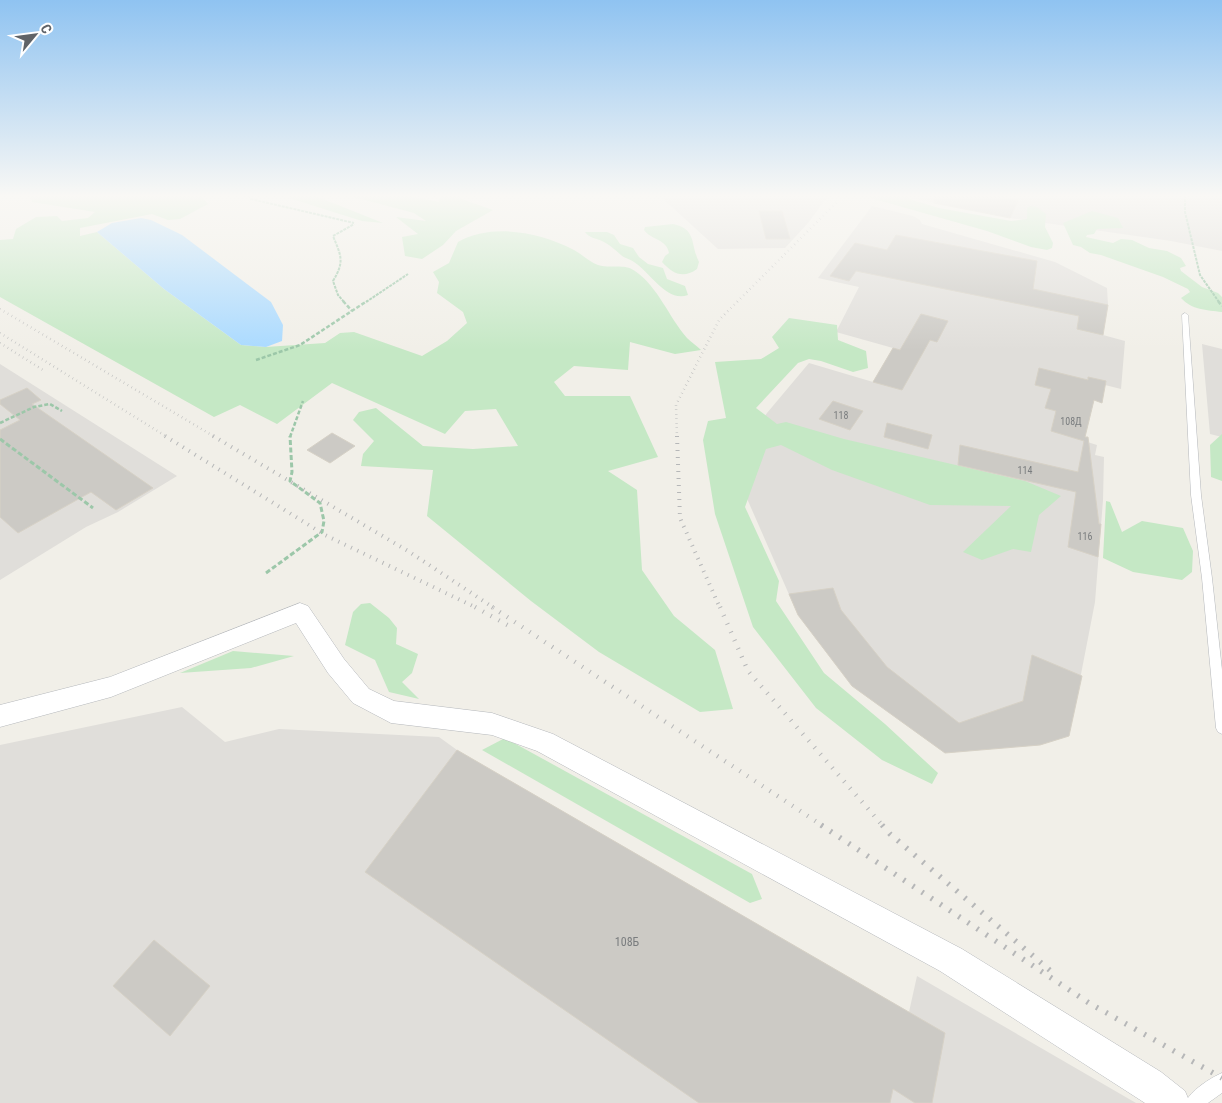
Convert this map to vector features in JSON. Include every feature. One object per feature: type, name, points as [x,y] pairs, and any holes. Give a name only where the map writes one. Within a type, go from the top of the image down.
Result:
[{"type":"street","points":[[0,716],[110,687],[300,612],[336,666],[361,696],[391,712],[492,724],[544,742],[951,960],[1149,1084],[1173,1103]]},
{"type":"lane","points":[[1186,315],[1196,495],[1207,578],[1222,728]]},
{"type":"lane","points":[[1194,1103],[1222,1082]]},
{"type":"path","points":[[337,246],[342,258],[339,271],[333,281],[338,295],[352,311]]},
{"type":"path","points":[[1194,246],[1200,275],[1222,306]]},
{"type":"path","points":[[256,360],[300,345],[408,274]]},
{"type":"path","points":[[266,573],[322,532],[324,521],[320,503],[290,481],[292,476],[289,446],[291,426],[303,401]]},
{"type":"path","points":[[0,421],[8,420],[34,407],[50,404],[62,411]]},
{"type":"path","points":[[0,439],[93,508]]},
{"type":"shaded area","points":[[715,246],[786,246],[785,248],[718,249]]},
{"type":"shaded area","points":[[842,246],[1001,246],[1055,262],[1107,288],[1108,305],[1103,335],[1125,341],[1121,389],[1105,385],[1102,403],[1094,400],[1084,441],[1097,445],[1095,455],[1104,457],[1103,500],[1095,602],[1069,736],[1040,745],[945,753],[852,686],[798,615],[738,478],[746,443],[767,413],[809,363],[873,382],[893,348],[836,332],[859,287],[818,278]]},
{"type":"shaded area","points":[[1199,246],[1222,246],[1222,251]]},
{"type":"shaded area","points":[[1202,344],[1222,349],[1222,437],[1210,434]]},
{"type":"shaded area","points":[[0,364],[177,476],[118,512],[86,527],[0,580]]},
{"type":"shaded area","points":[[182,707],[225,742],[279,729],[439,737],[457,750],[909,1012],[917,976],[1136,1103],[0,1103],[0,745]]},
{"type":"green space","points":[[0,246],[114,246],[164,289],[241,345],[266,347],[325,343],[340,333],[354,332],[422,356],[447,341],[467,323],[463,312],[437,293],[439,282],[433,272],[449,263],[456,246],[566,246],[598,265],[626,267],[635,271],[651,286],[680,330],[701,350],[675,354],[630,342],[628,370],[574,366],[554,382],[565,396],[630,396],[658,457],[608,471],[637,490],[642,570],[674,616],[715,650],[733,709],[700,712],[599,652],[531,601],[427,516],[433,470],[361,466],[363,454],[374,441],[353,420],[359,412],[376,408],[423,446],[473,449],[518,446],[496,409],[465,411],[445,434],[332,383],[277,424],[240,405],[214,417],[0,297]]},
{"type":"green space","points":[[403,246],[441,246],[422,259],[405,256]]},
{"type":"green space","points":[[610,246],[633,248],[639,257],[648,264],[663,268],[667,279],[685,286],[688,295],[673,295],[666,291],[634,262],[622,256]]},
{"type":"green space","points":[[666,246],[694,246],[699,262],[697,269],[687,274],[674,272],[662,262],[669,253]]},
{"type":"green space","points":[[1030,246],[1052,246],[1047,250]]},
{"type":"green space","points":[[1079,246],[1146,246],[1167,251],[1181,258],[1186,266],[1180,268],[1181,271],[1202,287],[1218,293],[1222,297],[1222,312],[1200,309],[1190,305],[1181,298],[1190,292],[1188,289],[1163,277],[1101,255],[1090,253]]},
{"type":"green space","points":[[789,318],[837,325],[838,340],[866,351],[868,368],[853,372],[809,359],[798,363],[756,408],[777,424],[786,422],[844,439],[1025,481],[1061,496],[1039,515],[1031,552],[1013,549],[982,560],[963,552],[1011,506],[930,505],[832,470],[781,445],[766,449],[745,507],[779,581],[776,601],[824,673],[885,724],[938,773],[932,784],[882,760],[816,708],[753,627],[715,514],[703,440],[708,421],[726,418],[715,362],[761,359],[779,348],[772,337]]},
{"type":"green space","points":[[1222,434],[1222,481],[1211,477],[1210,445]]},
{"type":"green space","points":[[1106,501],[1110,502],[1122,532],[1142,521],[1183,528],[1193,551],[1192,572],[1182,580],[1133,572],[1103,558]]},
{"type":"green space","points":[[370,603],[389,618],[397,628],[396,644],[418,654],[412,673],[402,682],[419,699],[389,692],[375,660],[345,645],[353,612],[361,604]]},
{"type":"green space","points":[[233,651],[294,656],[251,668],[180,673]]},
{"type":"green space","points":[[505,738],[752,874],[762,899],[750,903],[482,750]]},
{"type":"water","points":[[114,246],[197,246],[271,302],[283,325],[282,341],[266,347],[241,345],[164,289]]},
{"type":"building","points":[[852,246],[871,246],[887,250],[889,246],[958,246],[1037,261],[1033,289],[1108,305],[1103,335],[1077,329],[1079,316],[856,271],[849,281],[830,276]]},
{"type":"building","points":[[921,314],[948,321],[937,342],[930,340],[902,390],[873,382],[893,348],[900,350]]},
{"type":"building","points":[[1039,368],[1088,380],[1088,377],[1106,381],[1102,403],[1094,400],[1085,437],[1088,437],[1099,524],[1101,524],[1098,557],[1068,547],[1076,492],[958,465],[960,445],[1078,472],[1084,441],[1051,431],[1056,411],[1045,408],[1051,389],[1035,385]]},
{"type":"building","points":[[27,388],[41,400],[32,404],[153,488],[116,510],[91,492],[18,533],[0,517],[0,430],[20,420],[0,404],[0,400]]},
{"type":"building","points":[[833,401],[863,411],[850,430],[819,419]]},
{"type":"building","points":[[887,423],[932,435],[928,449],[884,437]]},
{"type":"building","points":[[332,433],[355,446],[330,463],[307,450]]},
{"type":"building","points":[[833,588],[841,610],[887,667],[959,723],[1023,701],[1032,655],[1082,676],[1069,736],[1040,745],[945,753],[852,686],[798,615],[789,594]]},
{"type":"building","points":[[457,750],[945,1033],[932,1103],[915,1103],[893,1089],[890,1103],[699,1103],[365,872]]},
{"type":"building","points":[[154,940],[210,986],[170,1036],[113,986]]},
{"type":"railway","points":[[677,437],[676,405],[719,320],[793,246]]},
{"type":"railway","points":[[0,309],[215,437]]},
{"type":"railway","points":[[0,333],[167,437]]},
{"type":"railway","points":[[0,343],[43,370]]},
{"type":"railway","points":[[165,436],[325,535],[476,607]]},
{"type":"railway","points":[[213,436],[408,551],[494,608]]},
{"type":"railway","points":[[677,436],[680,518],[720,608]]},
{"type":"railway","points":[[476,607],[511,627]]},
{"type":"railway","points":[[492,607],[823,826]]},
{"type":"railway","points":[[720,607],[748,671],[883,826]]},
{"type":"railway","points":[[821,825],[1089,1003],[1222,1078]]},
{"type":"railway","points":[[882,825],[890,834],[1053,973]]}]
